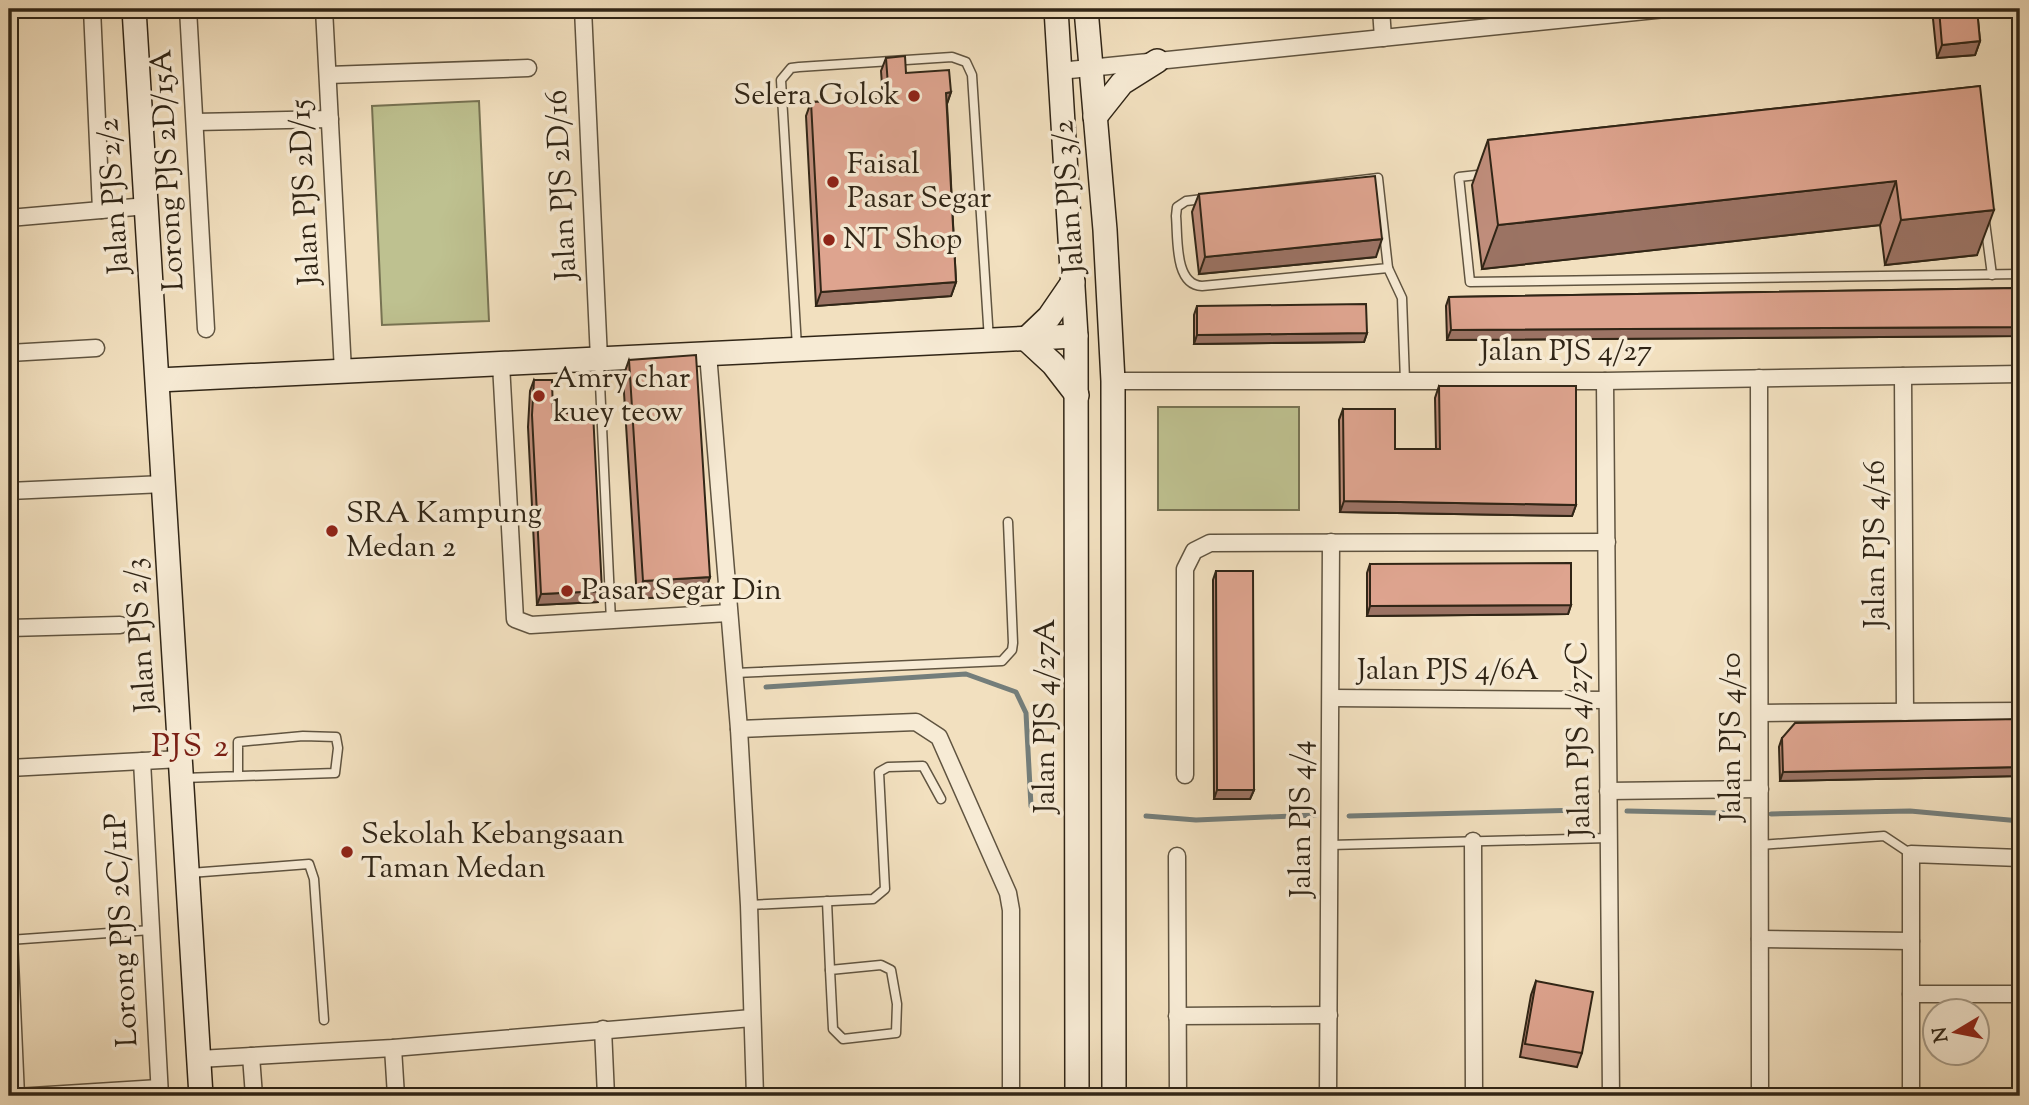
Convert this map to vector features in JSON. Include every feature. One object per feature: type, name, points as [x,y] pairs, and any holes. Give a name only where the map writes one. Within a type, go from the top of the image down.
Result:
[{"type":"main road","name":"Jalan PJS 2/2","points":[[134,9],[158,380]]},
{"type":"main road","name":"Jalan PJS 3/2","points":[[1056,9],[1076,336]]},
{"type":"main road","name":"Jalan PJS 3/2","points":[[1086,9],[1113,381]]},
{"type":"main road","points":[[1095,117],[1122,83],[1157,61]]},
{"type":"main road","points":[[1026,339],[1049,317],[1073,282]]},
{"type":"main road","points":[[158,380],[1076,336]]},
{"type":"main road","name":"Jalan PJS 4/27A","points":[[1076,336],[1077,1096]]},
{"type":"main road","points":[[1026,339],[1053,364],[1077,395]]},
{"type":"main road","name":"Jalan PJS 2/3","points":[[158,380],[201,1096]]},
{"type":"main road","points":[[1113,381],[1114,1096]]},
{"type":"main road","points":[[1078,909],[1083,923],[1091,927],[1103,922],[1114,909]]},
{"type":"main road","points":[[1078,1002],[1085,988],[1094,984],[1114,999]]},
{"type":"street","points":[[92,9],[101,210]]},
{"type":"street","name":"Lorong PJS 2D/15A","points":[[188,9],[206,329]]},
{"type":"street","name":"Jalan PJS 2D/15","points":[[324,9],[343,371]]},
{"type":"street","name":"Jalan PJS 2D/16","points":[[583,9],[599,359]]},
{"type":"street","points":[[1381,9],[1383,38]]},
{"type":"street","points":[[1060,71],[1501,26],[1603,12],[1665,9]]},
{"type":"street","points":[[328,75],[528,68]]},
{"type":"street","points":[[195,122],[330,119]]},
{"type":"street","points":[[9,218],[147,206]]},
{"type":"street","points":[[9,353],[96,348]]},
{"type":"street","points":[[708,354],[739,729],[749,905],[755,1096]]},
{"type":"street","points":[[501,364],[515,619],[531,625],[728,613]]},
{"type":"street","name":"Jalan PJS 4/27","points":[[1113,381],[1605,381],[2020,374]]},
{"type":"street","name":"Jalan PJS 4/16","points":[[1903,376],[1905,712]]},
{"type":"street","name":"Jalan PJS 4/10","points":[[1759,378],[1760,1096]]},
{"type":"street","name":"Jalan PJS 4/27C","points":[[1605,381],[1611,1096]]},
{"type":"street","points":[[9,491],[164,484]]},
{"type":"street","points":[[1185,775],[1185,569],[1194,551],[1210,542],[1607,542]]},
{"type":"street","name":"Jalan PJS 4/4","points":[[1328,1096],[1331,542]]},
{"type":"street","points":[[9,628],[120,625]]},
{"type":"street","name":"Jalan PJS 4/6A","points":[[1331,698],[1607,700]]},
{"type":"street","points":[[1760,713],[2020,711]]},
{"type":"street","points":[[739,729],[916,722],[939,737],[1008,893],[1012,910],[1011,1096]]},
{"type":"street","points":[[9,768],[142,761],[182,768]]},
{"type":"street","name":"Lorong PJS 2C/11P","points":[[142,761],[160,1090]]},
{"type":"street","points":[[1608,791],[1760,789]]},
{"type":"street","points":[[1473,841],[1474,1096]]},
{"type":"street","points":[[1911,1096],[1911,854],[2020,858]]},
{"type":"street","points":[[1177,856],[1178,1096]]},
{"type":"street","points":[[9,939],[13,1094]]},
{"type":"street","points":[[1760,939],[1911,941]]},
{"type":"street","points":[[1911,993],[2020,994]]},
{"type":"street","points":[[1177,1016],[1329,1015]]},
{"type":"street","points":[[199,1059],[393,1048],[752,1018]]},
{"type":"street","points":[[603,1029],[606,1096]]},
{"type":"street","points":[[393,1048],[396,1096]]},
{"type":"street","points":[[251,1056],[254,1096]]},
{"type":"lane","points":[[1499,9],[1501,26]]},
{"type":"lane","points":[[797,350],[781,80],[791,68],[799,66],[952,57],[966,62],[972,75],[989,341]]},
{"type":"lane","points":[[1500,172],[1459,177],[1470,282],[2020,274]]},
{"type":"lane","points":[[1388,268],[1196,286],[1183,276],[1177,207],[1194,198],[1378,178],[1388,268],[1402,298],[1405,381]]},
{"type":"lane","points":[[1984,210],[1992,275]]},
{"type":"lane","points":[[599,359],[611,621]]},
{"type":"lane","points":[[735,673],[1002,661],[1012,650],[1013,642],[1008,522]]},
{"type":"lane","points":[[182,768],[238,774],[335,774],[338,748],[336,737],[290,737],[237,742],[238,774]]},
{"type":"lane","points":[[749,905],[873,899],[885,889],[879,772],[888,768],[923,766],[941,799]]},
{"type":"lane","points":[[1760,845],[1884,836],[1911,854]]},
{"type":"lane","points":[[1330,845],[1609,838]]},
{"type":"lane","points":[[188,873],[309,864],[314,879],[324,1020]]},
{"type":"lane","points":[[827,901],[830,970],[833,1029],[843,1039],[897,1032],[897,1004],[891,970],[881,965],[830,970]]},
{"type":"lane","points":[[9,939],[151,930]]},
{"type":"lane","points":[[13,1094],[160,1090]]},
{"type":"green space","points":[[479,101],[489,321],[382,325],[372,106]]},
{"type":"green space","points":[[1158,407],[1299,407],[1299,510],[1158,510]]},
{"type":"building","points":[[1939,9],[1977,9],[1980,41],[1942,45]]},
{"type":"building","points":[[905,56],[906,73],[949,70],[951,92],[946,93],[956,282],[821,292],[811,102],[889,99],[886,58]]},
{"type":"building","points":[[1980,86],[1994,210],[1901,220],[1896,181],[1498,225],[1488,140]]},
{"type":"building","points":[[1375,176],[1382,239],[1205,257],[1199,194]]},
{"type":"building","points":[[2020,288],[2020,327],[1451,330],[1449,297]]},
{"type":"building","points":[[1366,304],[1367,333],[1197,335],[1197,306]]},
{"type":"building","points":[[696,355],[710,577],[643,581],[629,360]]},
{"type":"building","points":[[534,380],[552,380],[553,414],[593,412],[602,591],[541,594],[532,415]]},
{"type":"building","points":[[1439,386],[1576,386],[1576,505],[1344,501],[1343,409],[1395,409],[1395,449],[1440,449]]},
{"type":"building","points":[[1571,563],[1571,605],[1370,606],[1370,564]]},
{"type":"building","points":[[1216,571],[1253,571],[1254,790],[1217,790]]},
{"type":"building","points":[[2020,719],[2020,767],[1783,772],[1782,738],[1795,723]]},
{"type":"building","points":[[1536,981],[1593,992],[1582,1053],[1525,1044]]},
{"type":"waterway","points":[[766,687],[966,674],[1016,692],[1026,713],[1031,806]]},
{"type":"waterway","points":[[1349,816],[1583,810]]},
{"type":"waterway","points":[[1627,811],[1724,813]]},
{"type":"waterway","points":[[1771,814],[1910,811],[2020,821]]},
{"type":"waterway","points":[[1146,816],[1196,820],[1316,815]]},
{"type":"place","name":"Selera Golok","points":[[914,96]]},
{"type":"place","name":"Faisal Pasar Segar","points":[[833,182]]},
{"type":"place","name":"NT Shop","points":[[829,240]]},
{"type":"place","name":"Amry char kuey teow","points":[[539,396]]},
{"type":"place","name":"SRA Kampung Medan 2","points":[[332,531]]},
{"type":"place","name":"Pasar Segar Din","points":[[567,591]]},
{"type":"place","name":"Sekolah Kebangsaan Taman Medan","points":[[347,852]]},
{"type":"district","name":"PJS 2","points":[[191,748]]}]
